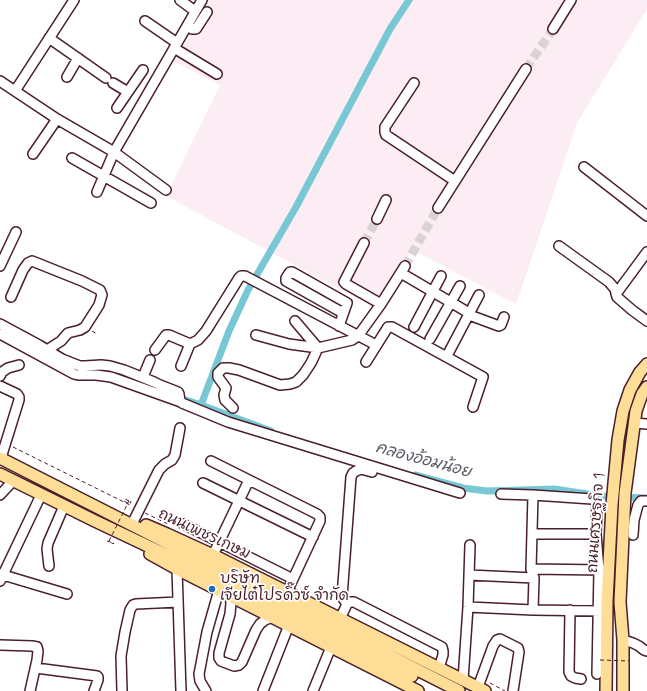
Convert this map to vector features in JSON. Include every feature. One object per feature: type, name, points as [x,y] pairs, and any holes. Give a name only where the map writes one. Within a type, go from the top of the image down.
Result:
[{"type":"main road","name":"ถนนเศรษฐกิจ 1","points":[[606,691],[603,611],[604,570],[618,440],[623,412],[630,390],[640,372],[647,364]]},
{"type":"main road","name":"ถนนเศรษฐกิจ 1","points":[[623,691],[623,640],[620,602],[625,493],[636,411],[642,394],[647,387]]},
{"type":"main road","name":"ถนนเพชรเกษม","points":[[1,458],[457,690]]},
{"type":"main road","points":[[0,474],[94,521],[192,566],[443,691]]},
{"type":"main road","name":"ถนนเพชรเกษม","points":[[100,509],[134,520],[213,555],[482,689]]},
{"type":"main road","points":[[94,521],[177,569],[415,690]]},
{"type":"street","points":[[15,91],[74,0]]},
{"type":"street","points":[[180,0],[195,11]]},
{"type":"street","points":[[97,192],[114,152],[202,0]]},
{"type":"street","points":[[553,29],[571,0]]},
{"type":"street","points":[[188,25],[196,29],[207,12]]},
{"type":"street","points":[[145,21],[217,74]]},
{"type":"street","points":[[49,38],[128,92]]},
{"type":"street","points":[[67,77],[78,58]]},
{"type":"street","points":[[117,108],[143,70]]},
{"type":"street","points":[[438,208],[526,70]]},
{"type":"street","points":[[0,81],[57,119],[114,152],[166,190]]},
{"type":"street","points":[[414,83],[385,127],[386,135],[455,181]]},
{"type":"street","points":[[32,154],[57,119]]},
{"type":"street","points":[[72,158],[151,203]]},
{"type":"street","points":[[584,167],[647,216]]},
{"type":"street","points":[[377,219],[386,200]]},
{"type":"street","points":[[0,266],[16,232]]},
{"type":"street","points":[[364,243],[344,282],[381,304]]},
{"type":"street","points":[[559,246],[609,282],[615,289],[617,297],[647,321]]},
{"type":"street","points":[[616,294],[647,252]]},
{"type":"street","points":[[10,297],[23,270],[28,263],[32,261],[82,281],[100,290],[102,298],[85,326],[80,330],[68,333],[61,341],[47,350]]},
{"type":"street","points":[[256,335],[289,344],[318,348],[352,340],[358,336],[381,304],[403,269],[432,292],[472,316],[499,326],[501,325],[504,317]]},
{"type":"street","points":[[339,326],[348,303],[290,272],[286,278],[286,281],[343,313]]},
{"type":"street","points":[[274,291],[283,273]]},
{"type":"street","points":[[181,366],[190,344],[201,337],[206,331],[241,276],[245,276],[376,345]]},
{"type":"street","points":[[414,327],[441,276]]},
{"type":"street","points":[[430,339],[460,286]]},
{"type":"street","points":[[449,352],[479,295]]},
{"type":"street","points":[[295,321],[318,348]]},
{"type":"street","points":[[0,324],[62,359],[80,366],[110,366],[143,377],[178,392],[182,403],[228,422],[460,493]]},
{"type":"street","points":[[366,362],[388,327],[392,327],[481,375],[483,380],[473,407]]},
{"type":"street","points":[[0,334],[74,374],[111,376],[180,399]]},
{"type":"street","points":[[155,350],[166,335],[170,335],[190,344]]},
{"type":"street","points":[[233,408],[225,400],[224,395],[226,388],[218,377],[218,373],[223,368],[238,370],[280,385],[290,384],[296,382],[302,375],[311,363],[318,348]]},
{"type":"street","points":[[143,377],[150,360]]},
{"type":"street","points":[[0,376],[2,372],[8,368],[19,365]]},
{"type":"street","points":[[0,386],[17,394],[19,400],[1,458]]},
{"type":"street","points":[[634,423],[647,424]]},
{"type":"street","points":[[134,520],[158,470],[172,460],[175,455],[180,428]]},
{"type":"street","points":[[211,460],[317,514],[320,517],[320,521],[313,537],[287,592]]},
{"type":"street","points":[[347,604],[342,597],[342,589],[350,486],[353,473],[361,469],[435,492]]},
{"type":"street","points":[[213,555],[249,480]]},
{"type":"street","points":[[0,495],[13,481]]},
{"type":"street","points":[[203,483],[313,537]]},
{"type":"street","points":[[469,575],[604,570],[596,534],[597,504],[595,501],[592,499],[501,494]]},
{"type":"street","points":[[41,495],[1,577],[67,594]]},
{"type":"street","points":[[533,495],[533,610]]},
{"type":"street","points":[[633,534],[634,520],[638,505],[641,501],[647,501]]},
{"type":"street","points":[[49,566],[46,549],[64,506]]},
{"type":"street","points":[[183,524],[293,579]]},
{"type":"street","points":[[532,534],[596,534]]},
{"type":"street","points":[[463,680],[468,607],[470,545]]},
{"type":"street","points":[[177,569],[181,691]]},
{"type":"street","points":[[206,691],[200,681],[199,674],[207,632],[219,590]]},
{"type":"street","points":[[230,595],[230,614],[220,653],[221,661],[234,666],[239,665],[242,662],[260,624],[273,617]]},
{"type":"street","points":[[122,691],[121,656],[130,610],[133,605],[178,602]]},
{"type":"street","points":[[340,619],[347,604],[354,602],[442,648],[443,655],[439,668]]},
{"type":"street","points":[[468,607],[603,611],[597,674]]},
{"type":"street","points":[[570,610],[569,672],[570,676],[581,679]]},
{"type":"street","points":[[263,691],[289,625]]},
{"type":"street","points":[[482,689],[493,646],[497,640],[500,639],[518,648],[519,652],[513,691]]},
{"type":"street","points":[[623,640],[640,646],[647,651]]},
{"type":"street","points":[[0,645],[32,646],[37,648],[36,668],[30,691]]},
{"type":"street","points":[[314,691],[331,647]]},
{"type":"street","points":[[36,668],[97,676],[98,680],[94,691]]},
{"type":"path","points":[[6,443],[139,510]]},
{"type":"path","points":[[107,540],[114,543],[109,542],[112,535],[126,508],[129,501],[125,499],[124,501],[130,504],[131,501]]},
{"type":"path","points":[[600,660],[630,661]]},
{"type":"shaded area","points":[[193,0],[646,0],[647,9],[577,123],[516,304],[413,250],[375,308],[166,196],[220,85],[173,61],[208,10]]},
{"type":"waterway","points":[[201,405],[229,331],[248,290],[296,207],[390,29],[409,0]]},
{"type":"waterway","points":[[102,372],[116,373],[145,385]]},
{"type":"waterway","name":"คลองอ้อมน้อย","points":[[183,399],[271,431]]},
{"type":"waterway","name":"คลองอ้อมน้อย","points":[[415,475],[463,488],[487,491],[554,489],[601,496],[646,498]]},
{"type":"tunnel","points":[[526,69],[553,29]]},
{"type":"tunnel","points":[[405,266],[438,208]]},
{"type":"tunnel","points":[[364,243],[377,219]]},
{"type":"place","name":"บริษัท เจียไต๋โปรดิ๊วซ์ จำกัด","points":[[212,589]]}]
